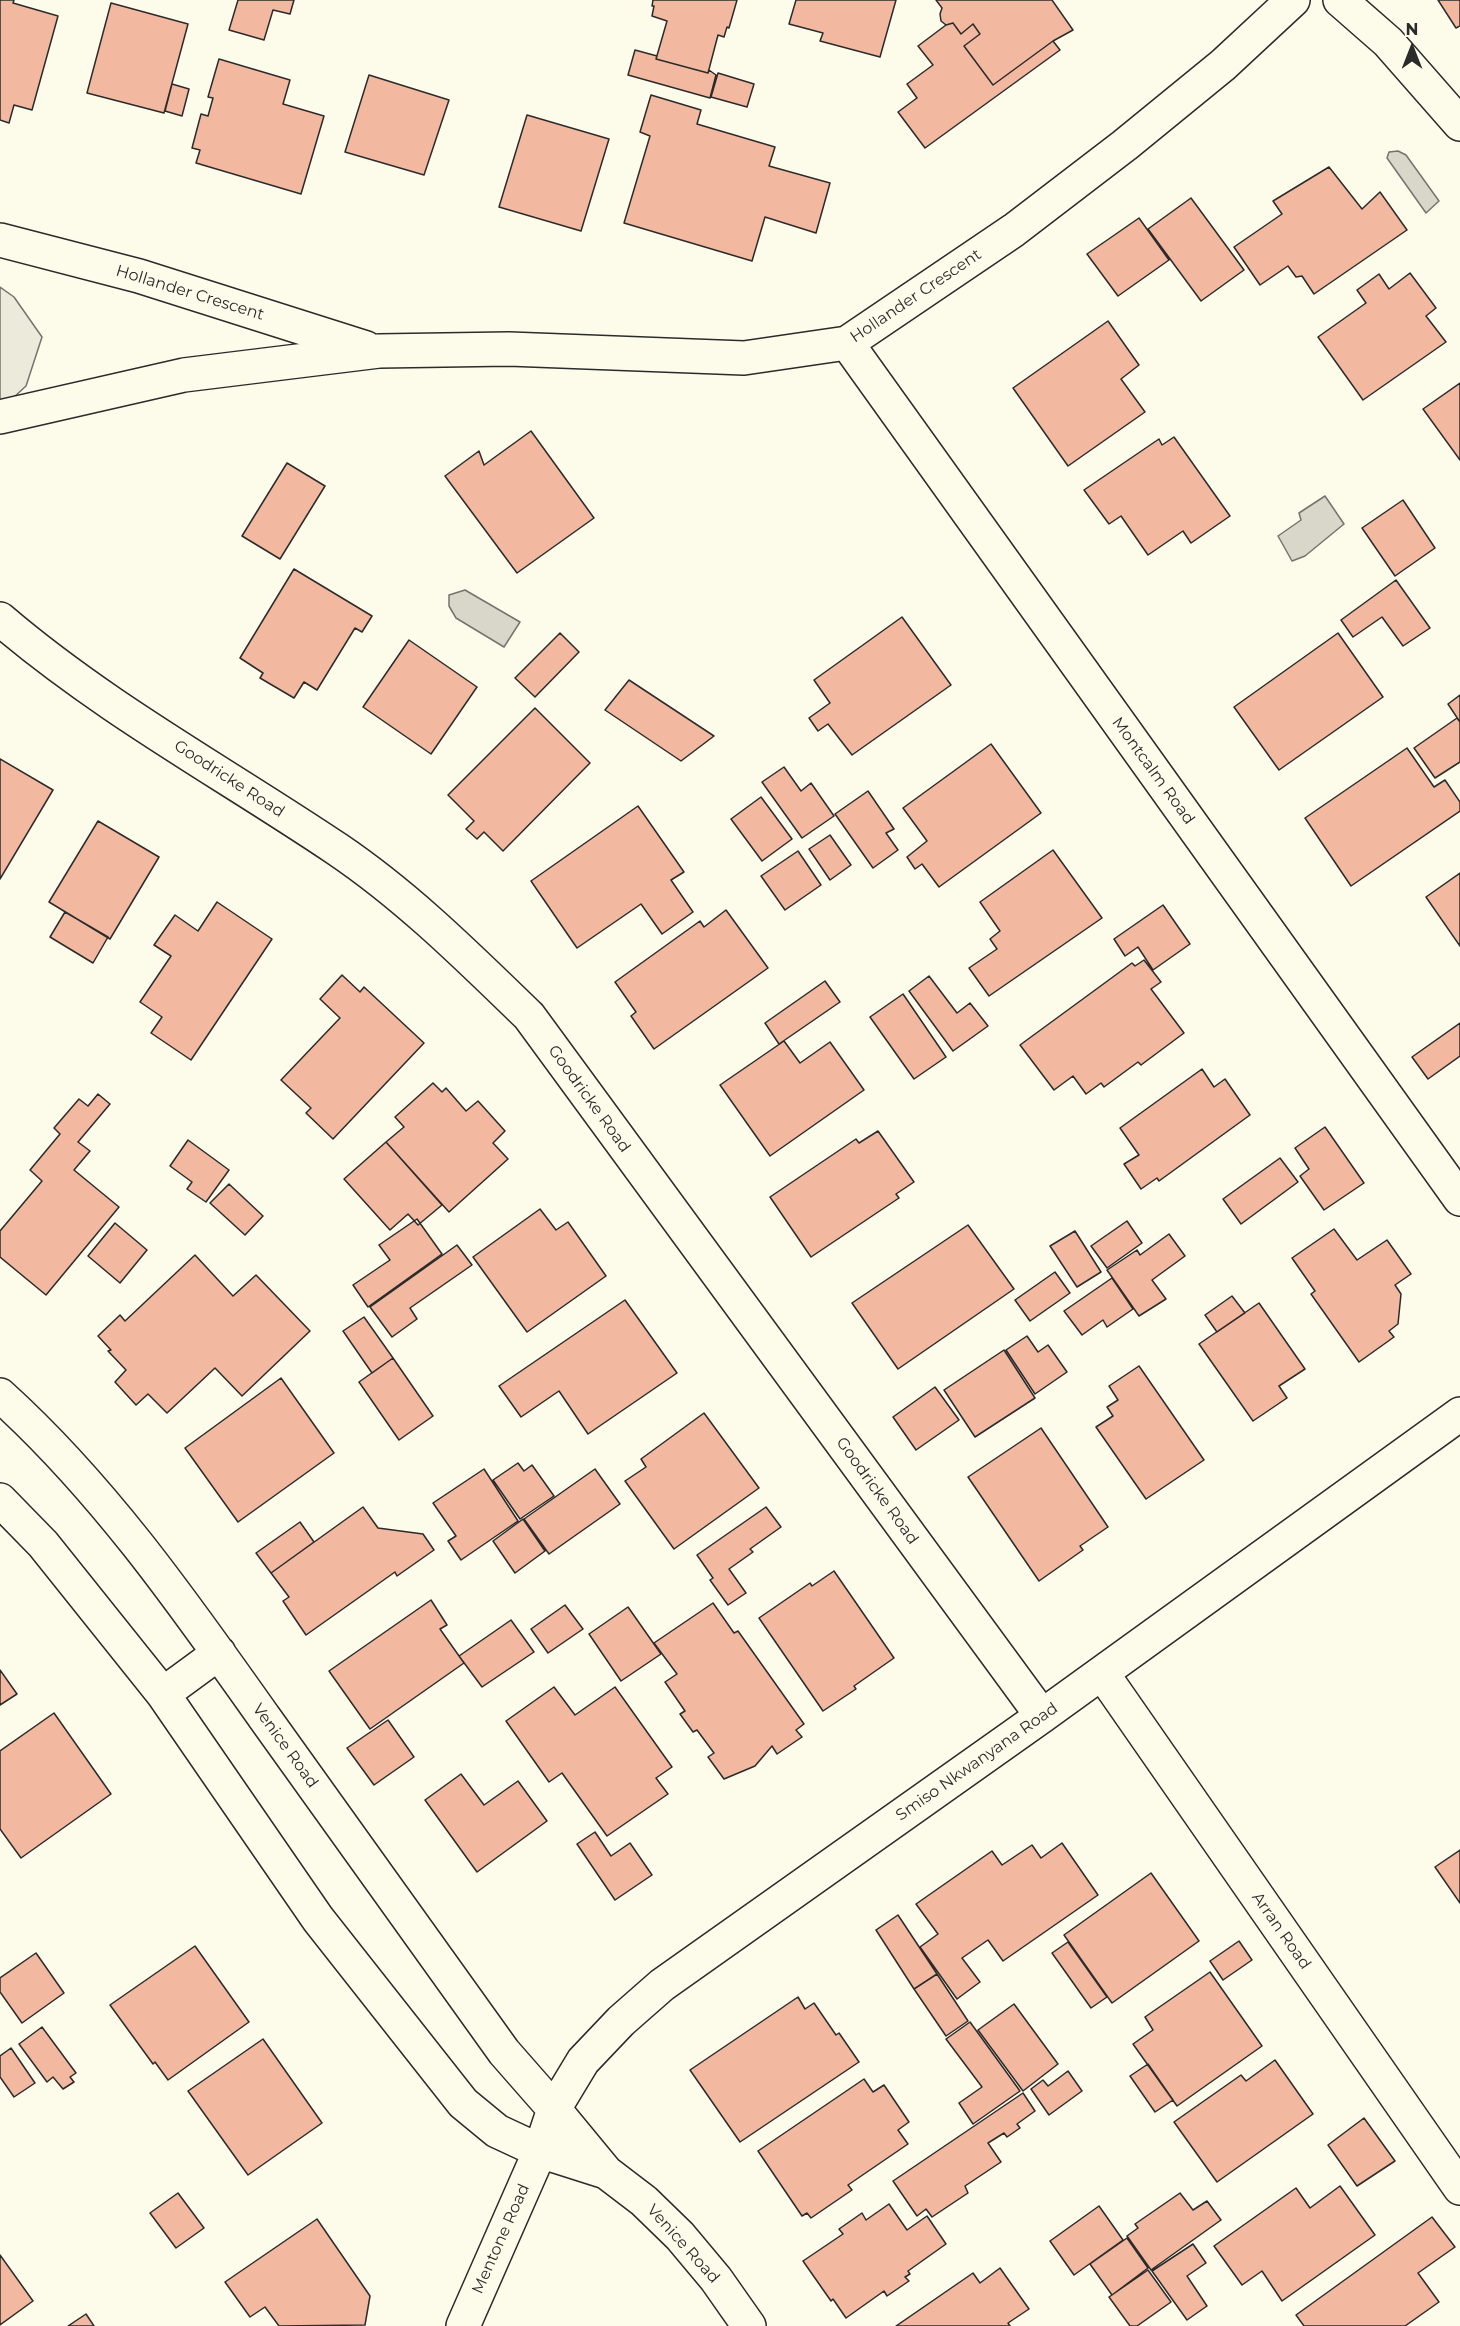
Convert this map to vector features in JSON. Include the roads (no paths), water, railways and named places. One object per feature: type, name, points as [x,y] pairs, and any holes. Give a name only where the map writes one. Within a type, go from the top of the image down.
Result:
[{"type":"street","name":"Hollander Crescent","points":[[0,417],[184,375],[379,351],[509,349],[744,358],[847,344],[1014,230],[1125,145],[1223,65],[1293,0]]},
{"type":"street","points":[[1340,0],[1388,42],[1460,124]]},
{"type":"street","name":"Hollander Crescent","points":[[0,240],[139,276],[379,351]]},
{"type":"street","name":"Montcalm Road","points":[[847,344],[1460,1199]]},
{"type":"street","points":[[0,417],[0,423]]},
{"type":"street","name":"Goodricke Road","points":[[0,619],[74,677],[161,736],[339,850],[429,920],[529,1016],[1042,1716]]},
{"type":"street","name":"Venice Road","points":[[0,1395],[33,1425],[117,1519],[219,1653],[504,2052],[606,2172],[644,2200],[680,2236],[716,2279],[749,2326]]},
{"type":"street","name":"Smiso Nkwanyana Road","points":[[540,2151],[554,2109],[583,2061],[621,2020],[662,1985],[1042,1716],[1460,1414]]},
{"type":"street","points":[[0,1500],[43,1544],[163,1694],[318,1919],[463,2103],[497,2131],[540,2151],[606,2172]]},
{"type":"street","points":[[163,1694],[219,1653]]},
{"type":"street","name":"Arran Road","points":[[1102,1673],[1460,2188]]},
{"type":"street","name":"Mentone Road","points":[[463,2326],[540,2151]]}]
